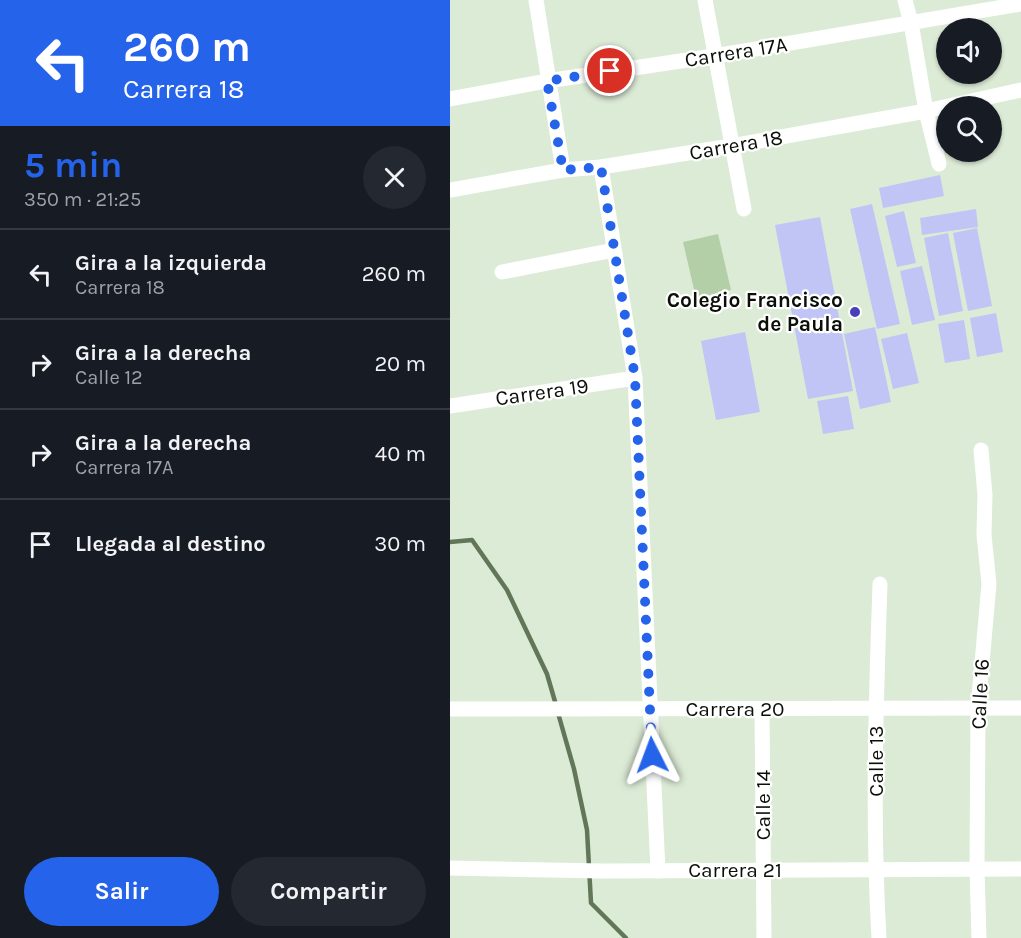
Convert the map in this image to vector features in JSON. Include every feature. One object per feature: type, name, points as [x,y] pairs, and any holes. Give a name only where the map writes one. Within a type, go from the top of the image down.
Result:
[{"type":"street","points":[[536,0],[547,81],[563,170]]},
{"type":"street","points":[[705,0],[744,209]]},
{"type":"street","points":[[905,0],[926,111],[939,164]]},
{"type":"street","name":"Carrera 17A","points":[[450,99],[547,81],[714,56],[1021,4]]},
{"type":"street","name":"Carrera 18","points":[[450,190],[563,170],[601,167],[731,147],[926,111],[1021,90]]},
{"type":"street","points":[[601,167],[635,378],[658,871]]},
{"type":"street","points":[[502,272],[614,250]]},
{"type":"street","name":"Carrera 19","points":[[450,406],[635,378]]},
{"type":"street","name":"Calle 16","points":[[979,938],[976,869],[978,708],[989,584],[984,535],[985,495],[981,450]]},
{"type":"street","name":"Calle 13","points":[[879,938],[875,870],[876,709],[880,584]]},
{"type":"street","name":"Carrera 20","points":[[450,709],[1021,708]]},
{"type":"street","name":"Calle 14","points":[[762,709],[764,938]]},
{"type":"street","name":"Carrera 21","points":[[450,868],[603,871],[1021,869]]},
{"type":"green space","points":[[718,234],[731,290],[696,298],[683,242]]},
{"type":"building","points":[[940,175],[944,196],[883,208],[879,188]]},
{"type":"building","name":"Colegio Francisco de Paula","points":[[872,204],[900,324],[877,329],[850,209]]},
{"type":"building","points":[[976,209],[978,227],[922,235],[920,218]]},
{"type":"building","name":"Colegio Francisco de Paula","points":[[904,211],[916,263],[897,267],[885,216]]},
{"type":"building","name":"Colegio Francisco de Paula","points":[[820,217],[853,391],[808,399],[775,225]]},
{"type":"building","points":[[977,228],[992,306],[968,311],[953,233]]},
{"type":"building","points":[[948,233],[963,311],[939,316],[924,238]]},
{"type":"building","name":"Colegio Francisco de Paula","points":[[922,266],[935,320],[912,325],[900,271]]},
{"type":"building","points":[[996,313],[1003,352],[977,357],[970,318]]},
{"type":"building","points":[[964,320],[970,359],[945,363],[938,324]]},
{"type":"building","name":"Colegio Francisco de Paula","points":[[875,327],[891,402],[860,409],[844,334]]},
{"type":"building","name":"Colegio Francisco de Paula","points":[[745,332],[760,412],[716,420],[701,341]]},
{"type":"building","name":"Colegio Francisco de Paula","points":[[907,333],[919,383],[893,389],[881,339]]},
{"type":"building","name":"Colegio Francisco de Paula","points":[[848,396],[854,429],[823,434],[817,401]]},
{"type":"waterway","points":[[450,542],[472,540],[507,590],[547,674],[556,705]]},
{"type":"waterway","points":[[558,713],[574,769],[587,830],[591,903],[626,938]]},
{"type":"place","name":"Colegio Francisco de Paula","points":[[855,312]]},
{"type":"route","points":[[610,71],[547,81],[563,170],[601,167],[635,378],[652,755]]}]
